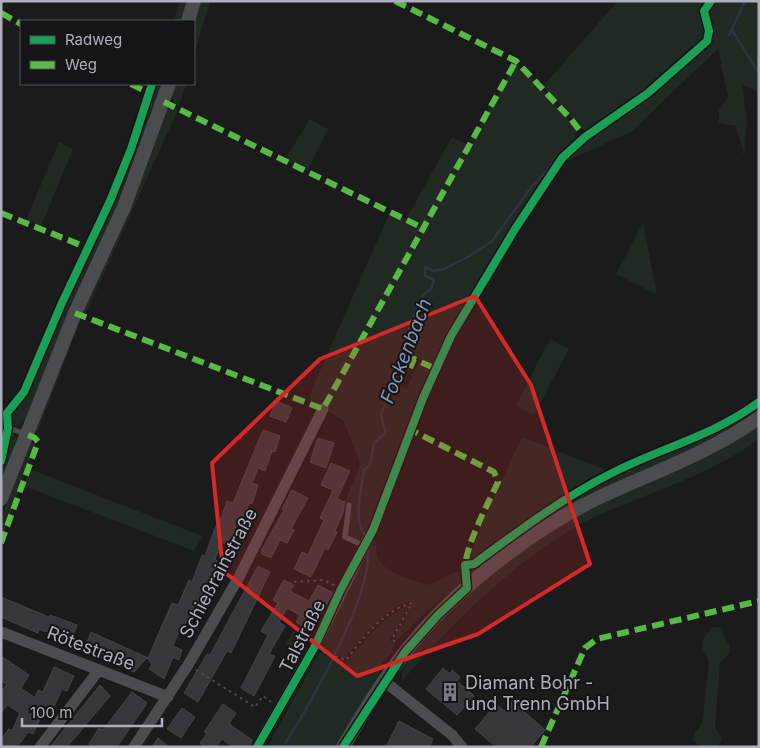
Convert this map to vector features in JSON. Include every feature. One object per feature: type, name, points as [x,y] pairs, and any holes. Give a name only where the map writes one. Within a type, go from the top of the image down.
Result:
[{"type":"street","points":[[188,20],[194,1]]},
{"type":"street","points":[[1,499],[75,312],[124,207],[169,85]]},
{"type":"street","name":"Schießrainstraße","points":[[134,747],[188,665],[239,577],[322,409]]},
{"type":"street","points":[[343,747],[384,681],[405,652],[438,615],[509,554],[570,514],[600,497],[712,448],[759,418]]},
{"type":"street","name":"Talstraße","points":[[257,747],[314,648],[366,541]]},
{"type":"street","name":"Rötestraße","points":[[1,632],[168,697]]},
{"type":"street","points":[[40,747],[99,670]]},
{"type":"street","points":[[384,681],[452,735],[462,747]]},
{"type":"lane","points":[[410,430],[447,344],[471,299],[562,158],[585,137],[648,93],[707,41],[709,31],[704,11],[711,1]]},
{"type":"lane","points":[[8,428],[26,434]]},
{"type":"lane","points":[[349,506],[345,537],[366,541]]},
{"type":"path","points":[[294,582],[324,580],[342,589]]},
{"type":"path","points":[[327,654],[346,660],[379,624],[405,604],[412,603],[392,639],[405,652]]},
{"type":"path","points":[[188,665],[255,707],[263,696]]},
{"type":"highlighted area","points":[[475,296],[531,385],[590,564],[478,634],[357,676],[223,571],[212,463],[320,359]]},
{"type":"shaded area","points":[[180,1],[190,1],[183,20],[174,20]]},
{"type":"shaded area","points":[[200,1],[210,1],[195,53],[195,20]]},
{"type":"shaded area","points":[[618,1],[759,1],[759,92],[742,84],[747,120],[744,156],[736,126],[719,123],[719,110],[728,97],[718,49],[631,132],[562,163],[580,144],[650,95],[698,45],[646,91],[591,132],[584,131],[543,86]]},
{"type":"shaded area","points":[[515,63],[524,69],[576,129],[575,140],[562,154],[469,297],[449,335],[418,404],[371,529],[368,533],[363,531],[358,543],[345,536],[350,503],[345,501],[359,468],[359,461],[344,421],[309,400],[390,212],[406,219],[452,137],[468,145]],"holes":[[[409,354],[420,359],[407,389],[396,385]]]},
{"type":"shaded area","points":[[156,85],[164,85],[144,144],[23,422],[18,426],[13,425],[10,416],[30,387],[52,331],[121,181]]},
{"type":"shaded area","points":[[175,85],[186,85],[179,106],[174,103],[172,94]]},
{"type":"shaded area","points":[[172,107],[178,110],[86,313],[83,309],[166,110]]},
{"type":"shaded area","points":[[310,119],[328,129],[307,171],[285,160]]},
{"type":"shaded area","points":[[59,142],[73,149],[41,226],[26,220]]},
{"type":"shaded area","points":[[643,223],[657,295],[616,274]]},
{"type":"shaded area","points":[[81,319],[38,431],[35,428],[77,320]]},
{"type":"shaded area","points":[[550,339],[569,349],[534,415],[516,406]]},
{"type":"shaded area","points":[[759,404],[759,412],[735,430],[617,484],[471,577],[468,574],[469,569],[577,494],[615,473],[707,435],[742,416]]},
{"type":"shaded area","points":[[759,425],[759,439],[739,453],[696,475],[580,524],[531,557],[472,607],[402,681],[404,668],[416,650],[463,600],[501,566],[541,536],[583,512],[696,462],[739,439]]},
{"type":"shaded area","points":[[13,433],[17,439],[1,486],[4,451]]},
{"type":"shaded area","points":[[522,437],[609,471],[554,503],[474,561],[467,563],[484,519]]},
{"type":"shaded area","points":[[30,442],[36,444],[1,540],[1,518]]},
{"type":"shaded area","points":[[30,469],[202,536],[194,551],[24,486]]},
{"type":"shaded area","points":[[374,534],[378,558],[393,573],[429,585],[458,571],[462,574],[460,584],[428,610],[398,640],[395,636],[413,601],[394,609],[375,624],[343,659],[321,649]]},
{"type":"shaded area","points":[[407,605],[409,606],[390,639],[393,645],[392,652],[382,663],[377,682],[336,747],[270,747],[268,745],[319,653],[346,661],[380,624]]},
{"type":"shaded area","points":[[712,627],[719,627],[729,645],[730,653],[720,662],[715,727],[722,739],[717,747],[701,747],[693,741],[695,732],[702,725],[709,661],[702,648],[703,639]]},
{"type":"shaded area","points":[[293,631],[309,641],[301,654],[285,645]]},
{"type":"building","points":[[276,401],[292,408],[286,422],[270,416]]},
{"type":"building","points":[[263,430],[280,436],[275,452],[272,451],[265,471],[258,468],[252,483],[258,485],[252,504],[249,503],[242,522],[238,521],[229,545],[221,542],[215,560],[219,562],[213,582],[210,581],[200,606],[195,604],[186,629],[181,627],[173,646],[182,650],[179,660],[173,657],[164,679],[149,669],[152,664],[147,658],[134,672],[84,650],[91,632],[148,658],[172,603],[178,605],[189,580],[192,582],[202,555],[205,556],[216,526],[218,527],[227,501],[233,503]]},
{"type":"building","points":[[318,438],[334,443],[326,468],[310,462]]},
{"type":"building","points":[[331,463],[350,471],[337,499],[345,502],[343,513],[335,531],[337,532],[328,550],[325,548],[311,577],[294,569],[302,552],[308,555],[324,520],[320,518],[333,490],[321,485]]},
{"type":"building","points":[[292,490],[308,498],[291,529],[294,530],[287,543],[280,540],[271,558],[262,554],[261,551],[284,510],[282,509]]},
{"type":"building","points":[[258,566],[270,572],[231,653],[227,651],[198,702],[184,693],[207,654],[210,655]]},
{"type":"building","points":[[284,580],[294,585],[290,591],[309,601],[318,585],[333,593],[311,631],[296,622],[300,615],[287,608],[279,622],[285,626],[269,654],[275,656],[254,696],[241,688],[268,635],[261,631],[278,603],[273,600]]},
{"type":"building","points":[[1,597],[49,617],[50,615],[77,625],[71,641],[39,629],[38,633],[1,617]]},
{"type":"building","points":[[1,656],[29,675],[21,688],[35,698],[38,690],[43,692],[54,667],[74,676],[67,691],[62,689],[51,713],[44,710],[33,734],[28,732],[17,747],[1,747],[1,739],[9,729],[12,731],[20,713],[7,705],[1,713],[1,692],[7,684],[1,681]]},
{"type":"building","name":"Diamant Bohr - und Trenn GmbH","points":[[443,668],[450,674],[452,670],[460,677],[457,681],[474,696],[457,715],[426,689]]},
{"type":"building","points":[[100,685],[110,696],[67,747],[50,747]]},
{"type":"building","points":[[132,692],[147,703],[117,747],[93,747],[89,744],[99,728],[103,730]]},
{"type":"building","points":[[512,701],[545,730],[531,747],[496,747],[475,729],[496,704],[504,711]]},
{"type":"building","points":[[223,704],[236,713],[229,724],[252,740],[249,747],[233,747],[222,739],[216,747],[205,747],[200,743],[207,734],[204,732]]},
{"type":"building","points":[[182,708],[195,717],[181,738],[167,729]]},
{"type":"building","points":[[399,721],[433,739],[429,747],[386,747]]},
{"type":"building","points":[[158,738],[169,747],[152,747]]},
{"type":"waterway","name":"Fockenbach","points":[[729,35],[745,1]]},
{"type":"waterway","points":[[732,30],[759,73]]},
{"type":"waterway","name":"Fockenbach","points":[[365,537],[359,521],[364,470],[370,465],[374,443],[386,433],[381,415],[398,370],[405,360],[403,348],[414,316],[423,295],[431,289],[434,280],[425,276],[425,267],[434,271],[444,269],[468,257],[492,241],[530,189],[557,159]]},
{"type":"waterway","name":"Fockenbach","points":[[286,742],[324,676],[350,620],[367,570],[368,550]]},
{"type":"marked path","points":[[395,1],[516,61],[570,118],[585,137]]},
{"type":"marked path","points":[[1,13],[20,23]]},
{"type":"marked path","points":[[75,313],[323,409],[516,61]]},
{"type":"marked path","points":[[133,85],[149,93]]},
{"type":"marked path","points":[[164,102],[423,228]]},
{"type":"marked path","points":[[1,213],[88,248]]},
{"type":"marked path","points":[[410,368],[414,359],[436,369]]},
{"type":"marked path","points":[[409,434],[411,430],[494,472],[498,482],[473,537],[465,569]]},
{"type":"marked path","points":[[1,543],[38,442],[35,438],[26,434]]},
{"type":"marked path","points":[[541,747],[585,648],[597,639],[759,601]]},
{"type":"cycle path","points":[[257,747],[314,648],[341,589],[373,530],[423,398],[451,336],[515,229],[562,158],[585,137],[648,93],[707,41],[709,31],[704,11],[711,1]]},
{"type":"cycle path","points":[[1,461],[8,428],[7,413],[24,392],[61,305],[110,201],[131,149],[152,85]]},
{"type":"cycle path","points":[[343,747],[405,652],[438,615],[467,588],[465,565],[474,564],[546,513],[595,482],[631,464],[724,424],[759,402]]},
{"type":"place","name":"Diamant Bohr - und Trenn GmbH","points":[[450,692]]}]
